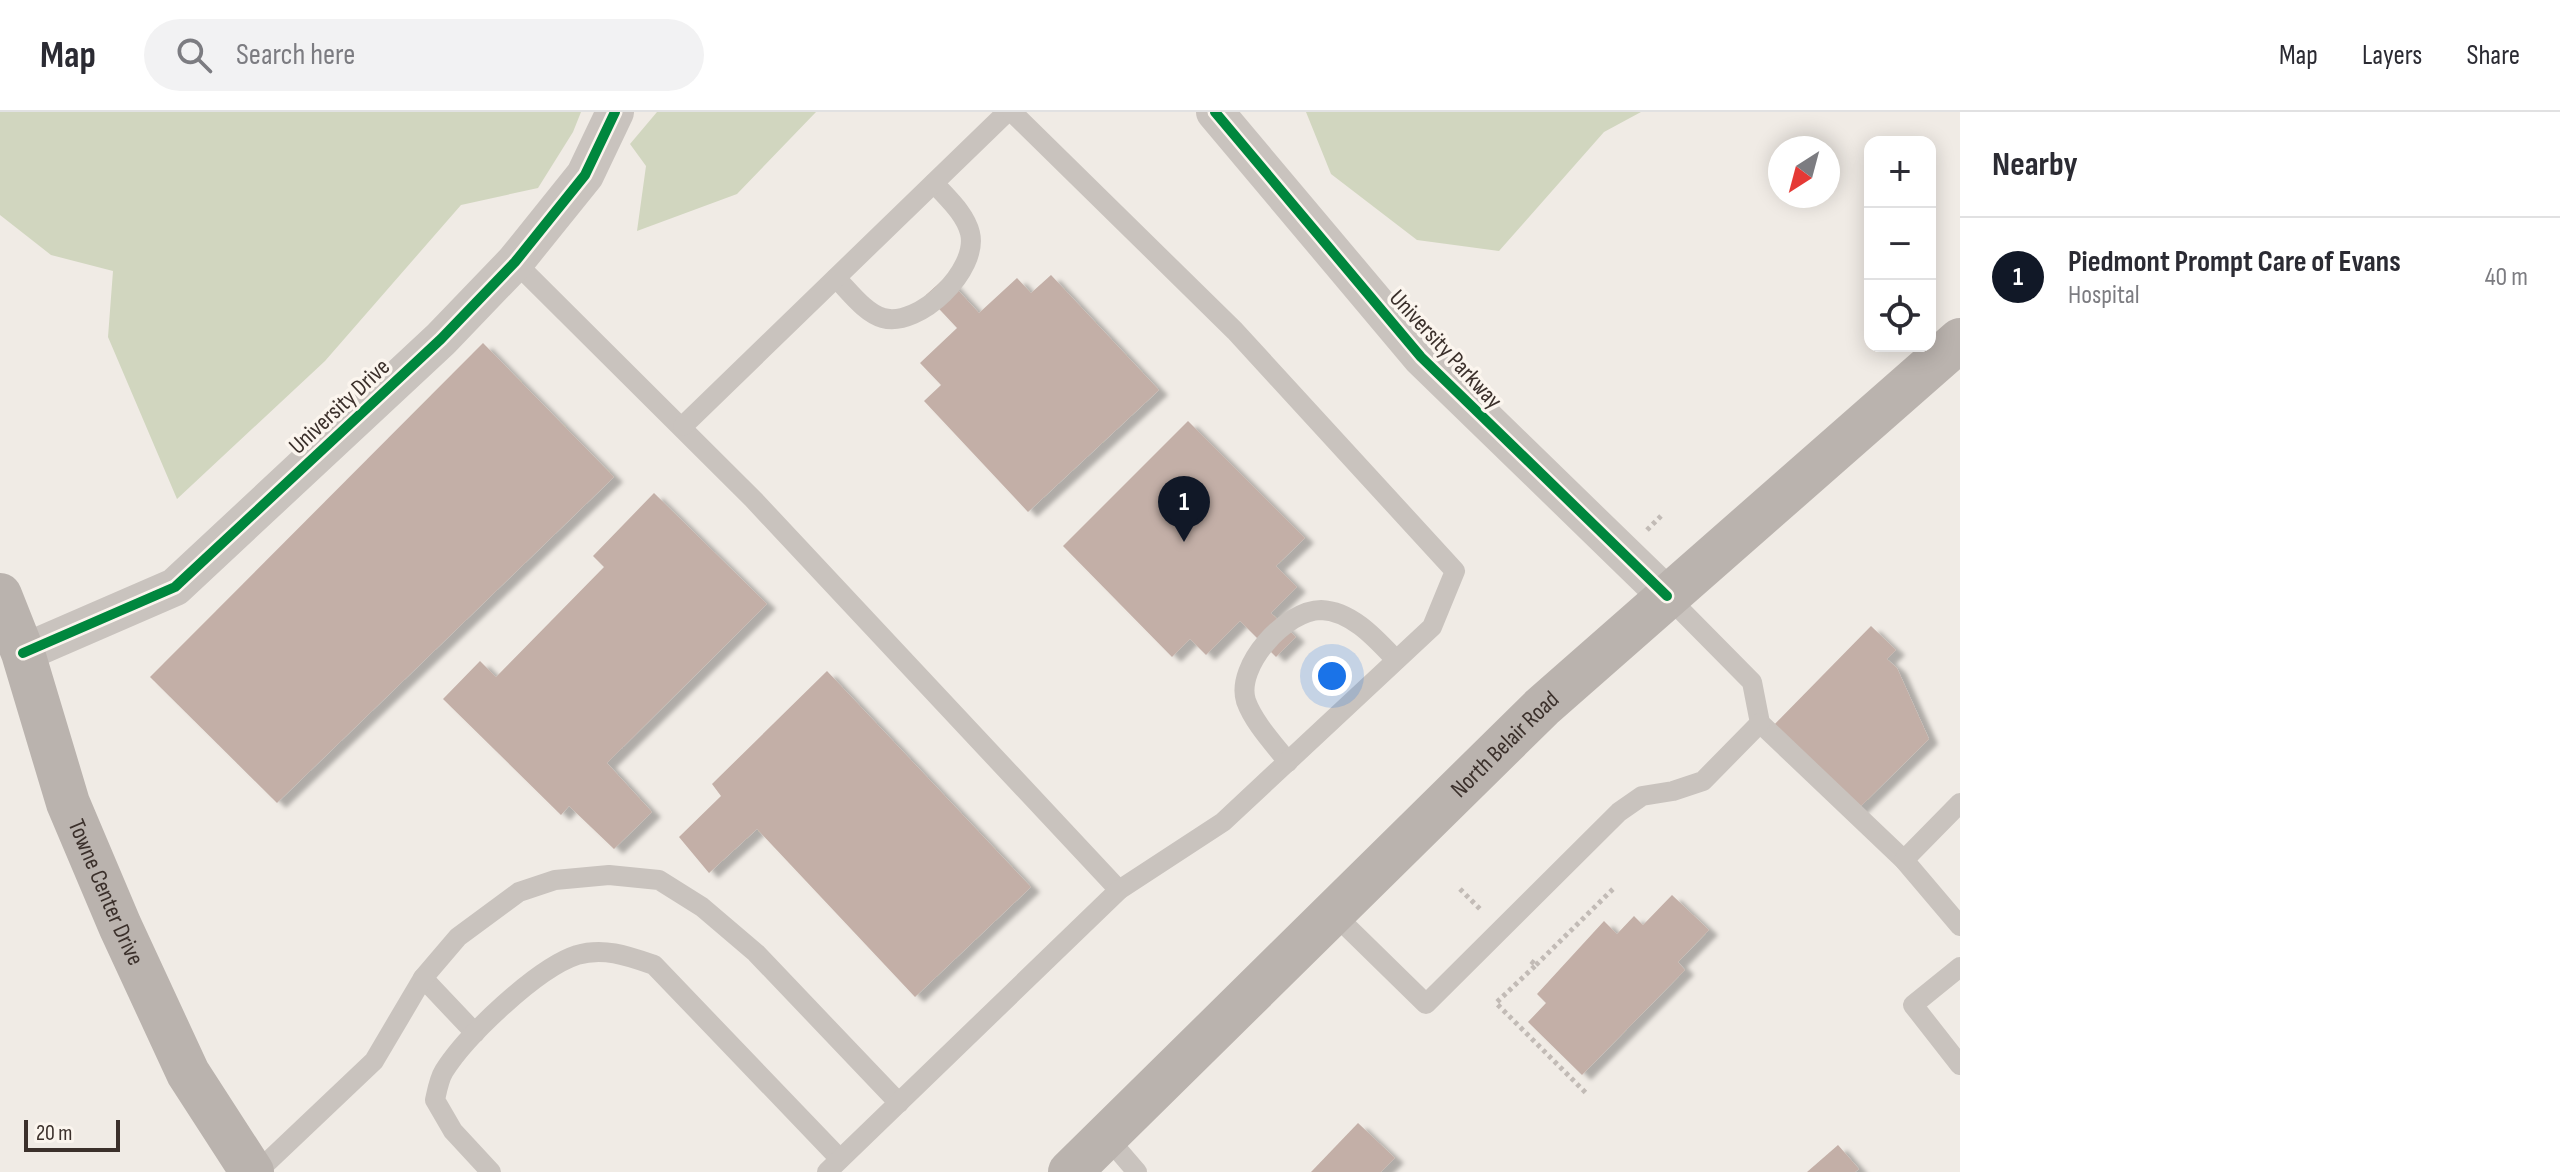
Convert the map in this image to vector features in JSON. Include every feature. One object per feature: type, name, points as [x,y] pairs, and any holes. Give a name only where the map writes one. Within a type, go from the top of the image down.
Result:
[{"type":"main road","name":"North Belair Road","points":[[1070,1172],[1542,707],[1960,340]]},
{"type":"main road","name":"Towne Center Drive","points":[[0,595],[23,653],[68,803],[120,926],[188,1073],[255,1172]]},
{"type":"street","name":"University Drive","points":[[23,653],[175,587],[441,339],[515,262],[585,175],[615,112]]},
{"type":"street","name":"University Parkway","points":[[1215,112],[1421,357],[1667,596]]},
{"type":"lane","points":[[491,1172],[453,1131],[435,1100],[442,1074],[475,1033],[508,1001],[576,955],[615,951],[654,965],[833,1166],[1119,890],[1223,822],[1432,627],[1455,571],[1235,331],[1009,112],[683,426]]},
{"type":"lane","points":[[836,278],[875,315],[897,320],[924,308],[965,270],[972,246],[967,223],[934,183]]},
{"type":"lane","points":[[515,262],[683,426],[1119,890]]},
{"type":"lane","points":[[1667,596],[1752,682],[1760,723],[1904,860],[1960,926]]},
{"type":"lane","points":[[1288,762],[1246,701],[1244,684],[1255,656],[1294,618],[1321,610],[1349,619],[1372,633],[1396,660]]},
{"type":"lane","points":[[1333,913],[1426,1004],[1619,812],[1642,796],[1673,791],[1703,781],[1760,723]]},
{"type":"lane","points":[[1904,860],[1960,803]]},
{"type":"lane","points":[[255,1172],[374,1061],[423,978],[458,937],[519,892],[555,880],[609,875],[659,880],[702,907],[756,953],[899,1103]]},
{"type":"lane","points":[[1960,967],[1913,1005],[1960,1065]]},
{"type":"lane","points":[[423,978],[475,1033]]},
{"type":"lane","points":[[1106,1136],[1137,1172]]},
{"type":"path","points":[[1645,532],[1661,516]]},
{"type":"path","points":[[1587,1094],[1496,1003],[1533,963],[1614,888]]},
{"type":"path","points":[[1460,889],[1488,917]]},
{"type":"green space","points":[[0,112],[581,112],[573,132],[538,188],[461,205],[325,361],[177,499],[108,337],[113,271],[51,255],[0,215]]},
{"type":"green space","points":[[657,112],[816,112],[737,194],[637,231],[646,166],[630,144]]},
{"type":"green space","points":[[1306,112],[1641,112],[1604,132],[1499,251],[1417,240],[1331,174]]},
{"type":"building","points":[[1051,275],[1159,390],[1028,512],[924,401],[941,385],[920,363],[957,328],[926,295],[946,277],[979,313],[1017,278],[1031,293]]},
{"type":"building","points":[[483,343],[614,477],[277,803],[150,677]]},
{"type":"building","points":[[1188,421],[1305,538],[1276,566],[1297,587],[1271,613],[1296,637],[1276,657],[1240,621],[1206,655],[1190,639],[1172,657],[1063,546]]},
{"type":"building","points":[[654,493],[767,604],[607,763],[652,812],[614,849],[569,806],[561,815],[443,699],[480,661],[496,677],[604,567],[593,556]]},
{"type":"building","points":[[1871,626],[1896,650],[1887,659],[1897,668],[1929,739],[1855,812],[1770,729]]},
{"type":"building","points":[[827,671],[1031,887],[915,997],[757,829],[709,873],[679,837],[721,796],[712,784]]},
{"type":"building","points":[[1672,895],[1709,930],[1678,962],[1685,970],[1582,1075],[1528,1022],[1546,1003],[1537,994],[1604,921],[1617,934],[1634,916],[1643,925]]},
{"type":"building","points":[[1358,1123],[1395,1158],[1381,1172],[1311,1172]]},
{"type":"building","points":[[1838,1145],[1859,1169],[1855,1172],[1807,1172]]},
{"type":"cycle path","points":[[23,653],[175,587],[441,339],[515,262],[585,175],[615,112]]},
{"type":"cycle path","points":[[1215,112],[1421,357],[1667,596]]},
{"type":"place","name":"Piedmont Prompt Care of Evans","points":[[1184,542]]}]
